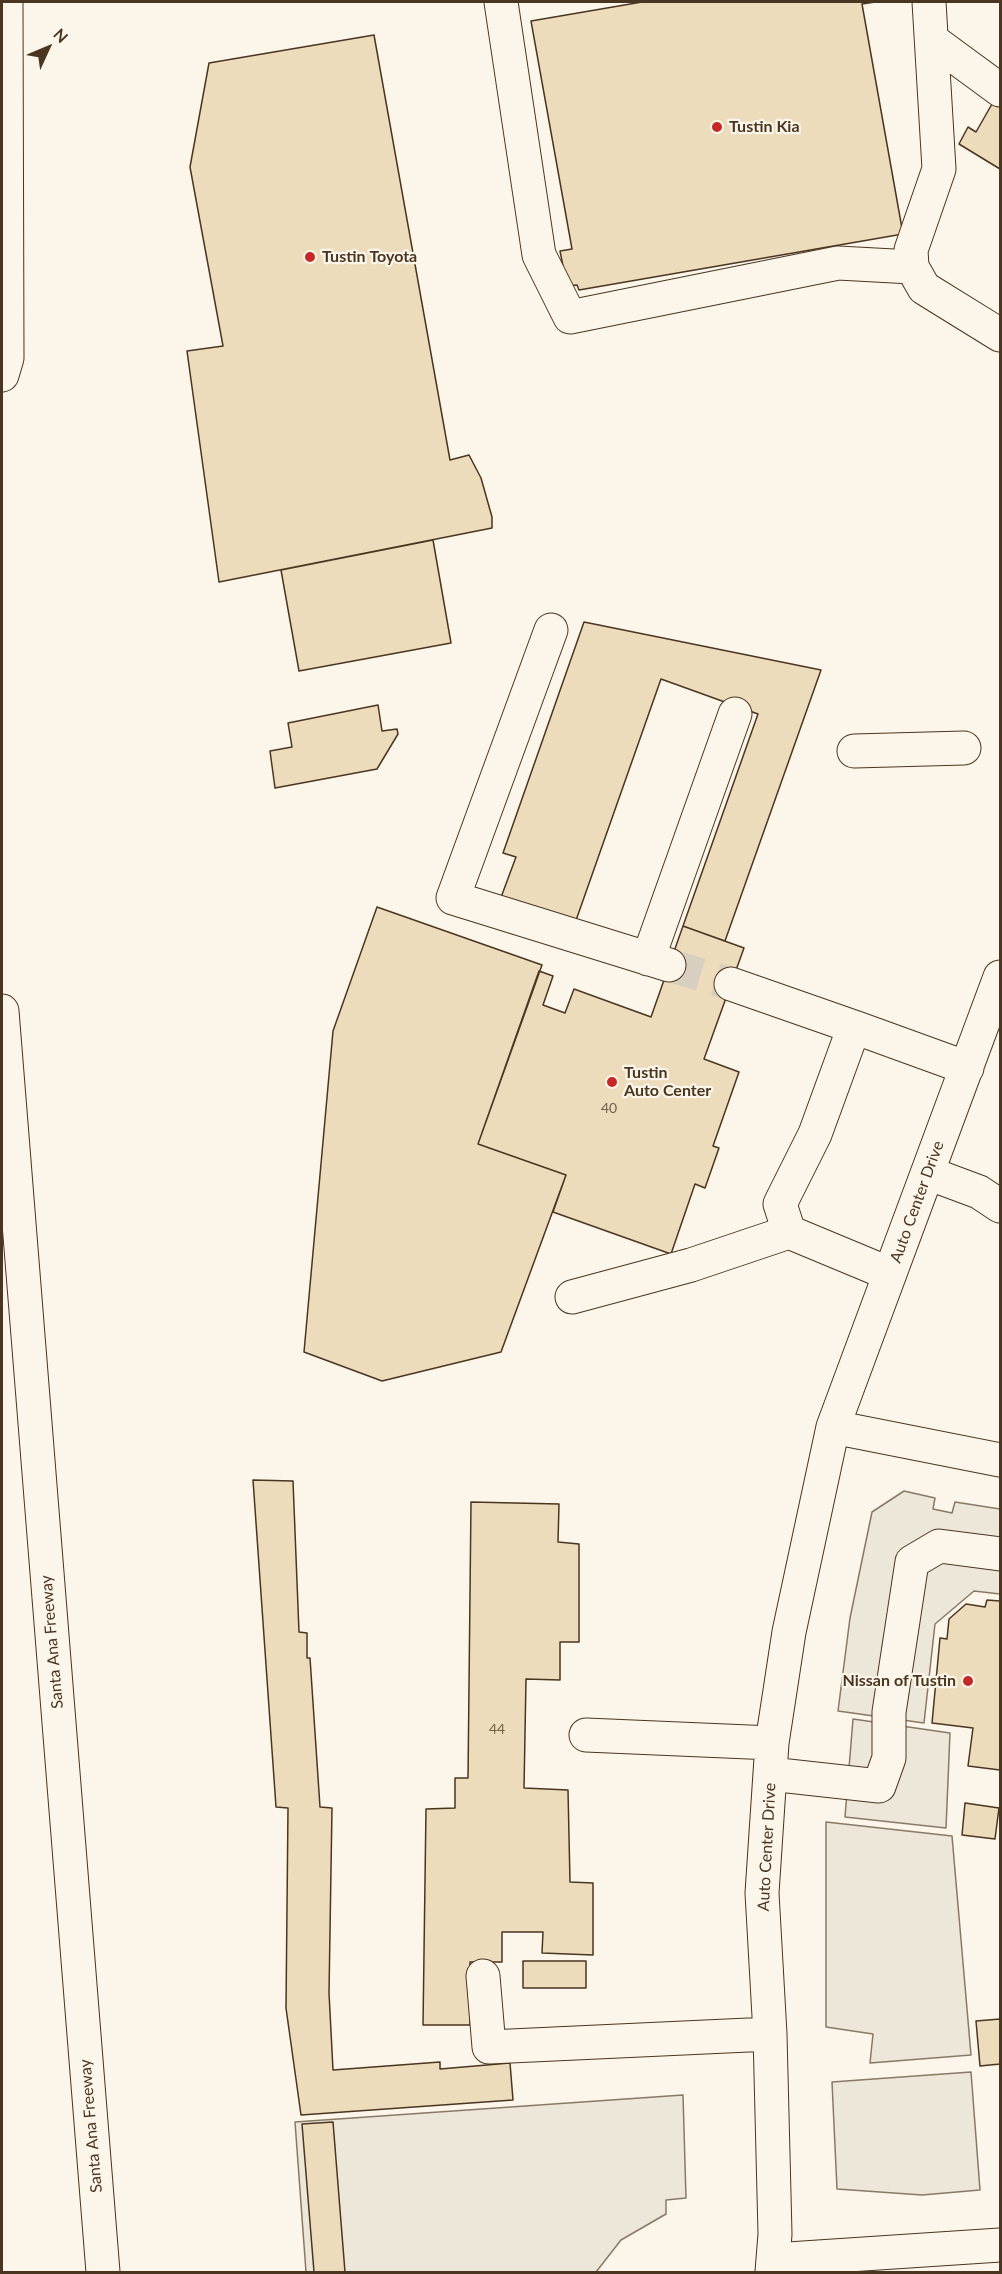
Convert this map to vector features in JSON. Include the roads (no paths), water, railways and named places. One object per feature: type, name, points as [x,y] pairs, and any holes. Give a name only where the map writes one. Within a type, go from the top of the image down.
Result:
[{"type":"main road","points":[[2,375],[7,358],[8,334],[6,2]]},
{"type":"main road","points":[[501,2],[538,255],[570,317],[838,263],[912,267]]},
{"type":"main road","points":[[929,2],[939,169],[911,250],[912,267],[924,288],[1000,335]]},
{"type":"main road","points":[[932,40],[1000,90]]},
{"type":"main road","points":[[551,630],[453,898],[659,962],[735,714]]},
{"type":"main road","points":[[854,751],[964,748]]},
{"type":"main road","name":"Auto Center Drive","points":[[773,2266],[775,2234],[770,2034],[762,1893],[771,1758],[789,1632],[833,1427],[1000,977]]},
{"type":"main road","points":[[731,984],[967,1068]]},
{"type":"main road","name":"Santa Ana Freeway","points":[[2,1011],[103,2272]]},
{"type":"main road","points":[[789,1232],[780,1204],[816,1134],[854,1027]]},
{"type":"main road","points":[[928,1173],[979,1192],[1000,1206]]},
{"type":"main road","points":[[572,1297],[691,1265],[789,1232],[890,1274]]},
{"type":"main road","points":[[833,1427],[1000,1460]]},
{"type":"main road","points":[[586,1735],[771,1758],[879,1786],[889,1758],[889,1712],[912,1562],[939,1546],[1000,1554]]},
{"type":"main road","points":[[483,1976],[489,2047],[770,2034]]},
{"type":"main road","points":[[773,2266],[1000,2244]]},
{"type":"tunnel","points":[[669,965],[731,984]]},
{"type":"place","name":"Tustin Kia","points":[[717,127]]},
{"type":"place","name":"Tustin Toyota","points":[[310,257]]},
{"type":"place","name":"Tustin Auto Center","points":[[612,1082]]},
{"type":"place","name":"Nissan of Tustin","points":[[968,1681]]}]
